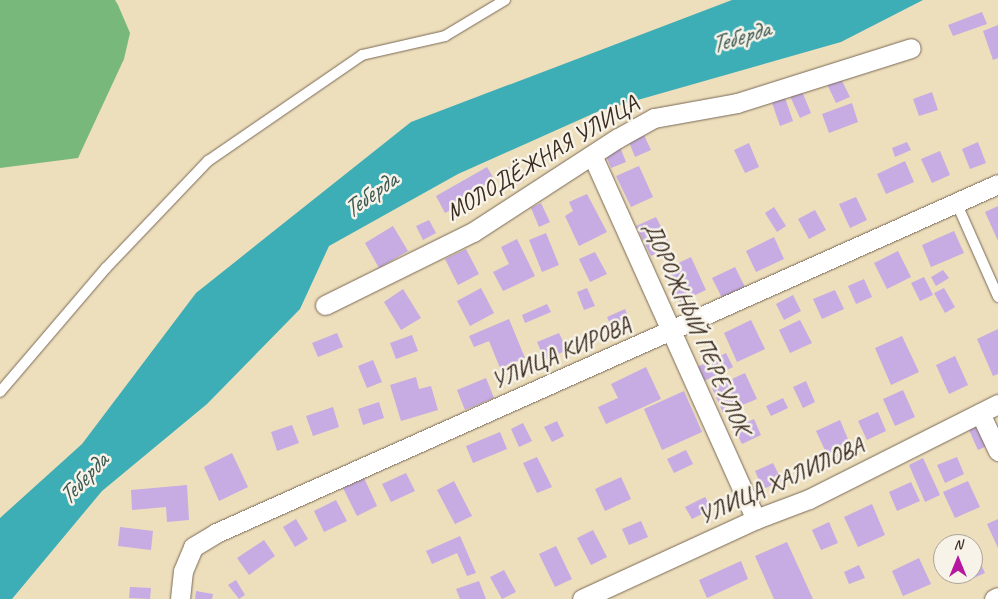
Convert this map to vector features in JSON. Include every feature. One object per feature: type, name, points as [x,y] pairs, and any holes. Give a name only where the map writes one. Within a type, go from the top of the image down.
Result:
[{"type":"street","name":"МОЛОДЁЖНАЯ УЛИЦА","points":[[325,305],[473,232],[593,157],[618,138],[654,118],[737,103],[911,48]]},
{"type":"street","name":"ДОРОЖНЫЙ ПЕРЕУЛОК","points":[[593,157],[756,519]]},
{"type":"street","name":"УЛИЦА КИРОВА","points":[[180,599],[183,571],[193,547],[216,533],[342,475],[672,332],[998,184]]},
{"type":"street","name":"УЛИЦА ХАЛИЛОВА","points":[[582,599],[756,519],[809,499],[998,404]]},
{"type":"street","points":[[980,414],[998,450]]},
{"type":"street","points":[[994,599],[998,597]]},
{"type":"lane","points":[[0,392],[106,268],[208,161],[362,54],[445,36],[505,0]]},
{"type":"lane","points":[[956,202],[998,297]]},
{"type":"green space","points":[[0,0],[115,0],[118,5],[130,33],[124,59],[78,158],[0,168]]},
{"type":"water","name":"Теберда","points":[[732,0],[923,0],[841,42],[599,111],[458,174],[329,246],[300,309],[207,404],[102,491],[12,599],[0,599],[0,518],[82,444],[196,293],[411,122]]},
{"type":"building","points":[[982,12],[987,24],[953,36],[948,25]]},
{"type":"building","points":[[998,25],[998,58],[993,60],[983,31]]},
{"type":"building","points":[[838,73],[850,97],[836,103],[825,80]]},
{"type":"building","points":[[801,89],[811,113],[800,118],[789,94]]},
{"type":"building","points":[[932,92],[938,110],[919,116],[913,99]]},
{"type":"building","points":[[784,95],[793,121],[780,126],[771,100]]},
{"type":"building","points":[[852,103],[858,122],[829,133],[822,114]]},
{"type":"building","points":[[644,135],[651,150],[635,157],[629,142]]},
{"type":"building","points":[[907,142],[911,150],[895,157],[892,148]]},
{"type":"building","points":[[978,142],[986,163],[970,169],[962,149]]},
{"type":"building","points":[[749,143],[759,167],[745,173],[734,150]]},
{"type":"building","points":[[620,147],[626,162],[611,168],[605,153]]},
{"type":"building","points":[[940,151],[950,175],[932,183],[921,159]]},
{"type":"building","points":[[905,161],[914,182],[886,194],[877,174]]},
{"type":"building","points":[[516,164],[524,181],[508,189],[499,172]]},
{"type":"building","points":[[639,166],[653,197],[631,207],[616,176]]},
{"type":"building","points":[[487,167],[497,184],[445,213],[436,196]]},
{"type":"building","points":[[587,194],[607,232],[579,246],[565,216],[573,211],[569,202]]},
{"type":"building","points":[[856,197],[867,220],[850,228],[839,204]]},
{"type":"building","points":[[541,203],[550,222],[539,227],[531,208]]},
{"type":"building","points":[[998,206],[998,241],[985,212]]},
{"type":"building","points":[[774,207],[786,226],[777,232],[765,213]]},
{"type":"building","points":[[815,210],[826,230],[809,239],[798,219]]},
{"type":"building","points":[[656,217],[671,246],[651,256],[636,226]]},
{"type":"building","points":[[429,220],[436,233],[423,240],[416,226]]},
{"type":"building","points":[[393,226],[408,251],[379,268],[365,243]]},
{"type":"building","points":[[954,231],[964,253],[931,267],[922,245]]},
{"type":"building","points":[[546,233],[559,265],[542,272],[529,240]]},
{"type":"building","points":[[774,237],[784,259],[756,272],[746,251]]},
{"type":"building","points":[[517,239],[535,276],[503,291],[493,272],[509,264],[501,247]]},
{"type":"building","points":[[466,249],[479,274],[458,285],[445,259]]},
{"type":"building","points":[[898,251],[911,277],[887,289],[874,263]]},
{"type":"building","points":[[595,252],[607,274],[590,282],[579,259]]},
{"type":"building","points":[[691,257],[706,290],[680,302],[664,270]]},
{"type":"building","points":[[735,267],[745,287],[722,298],[712,278]]},
{"type":"building","points":[[943,270],[949,278],[936,286],[931,277]]},
{"type":"building","points":[[924,277],[933,295],[920,301],[911,283]]},
{"type":"building","points":[[864,279],[872,297],[856,304],[848,286]]},
{"type":"building","points":[[481,288],[494,313],[470,326],[457,301]]},
{"type":"building","points":[[587,288],[595,306],[584,310],[577,292]]},
{"type":"building","points":[[944,288],[955,307],[945,313],[934,293]]},
{"type":"building","points":[[403,289],[421,318],[401,330],[384,302]]},
{"type":"building","points":[[835,290],[844,309],[822,319],[813,299]]},
{"type":"building","points":[[793,295],[801,311],[784,320],[776,304]]},
{"type":"building","points":[[547,304],[551,312],[525,323],[522,315]]},
{"type":"building","points":[[625,309],[632,326],[614,334],[607,317]]},
{"type":"building","points":[[509,319],[525,358],[500,368],[489,341],[474,347],[469,336]]},
{"type":"building","points":[[751,320],[765,349],[737,362],[724,333]]},
{"type":"building","points":[[800,320],[812,343],[790,353],[779,330]]},
{"type":"building","points":[[998,329],[998,374],[993,376],[977,339]]},
{"type":"building","points":[[337,333],[343,347],[318,357],[312,343]]},
{"type":"building","points":[[559,333],[567,350],[545,360],[537,342]]},
{"type":"building","points":[[412,335],[418,351],[396,359],[390,343]]},
{"type":"building","points":[[902,336],[919,372],[891,385],[875,348]]},
{"type":"building","points":[[726,353],[733,367],[704,381],[697,367]]},
{"type":"building","points":[[955,356],[968,385],[949,394],[936,365]]},
{"type":"building","points":[[373,360],[382,382],[367,388],[358,366]]},
{"type":"building","points":[[646,367],[661,399],[606,424],[598,407],[618,398],[611,384]]},
{"type":"building","points":[[745,373],[757,399],[723,413],[712,388]]},
{"type":"building","points":[[416,377],[419,389],[431,386],[438,410],[401,421],[390,385]]},
{"type":"building","points":[[486,378],[494,398],[465,410],[457,390]]},
{"type":"building","points":[[806,381],[815,402],[803,408],[793,387]]},
{"type":"building","points":[[903,390],[915,417],[895,426],[883,399]]},
{"type":"building","points":[[684,391],[702,432],[662,450],[644,409]]},
{"type":"building","points":[[783,398],[788,408],[771,416],[766,406]]},
{"type":"building","points":[[379,402],[384,418],[363,425],[358,409]]},
{"type":"building","points":[[333,407],[339,427],[313,436],[306,416]]},
{"type":"building","points":[[878,412],[886,431],[867,440],[858,421]]},
{"type":"building","points":[[754,419],[761,435],[742,444],[734,428]]},
{"type":"building","points":[[840,420],[853,451],[830,461],[816,431]]},
{"type":"building","points":[[557,421],[564,436],[552,442],[544,427]]},
{"type":"building","points":[[523,423],[532,441],[519,447],[511,429]]},
{"type":"building","points":[[292,425],[299,443],[277,451],[271,432]]},
{"type":"building","points":[[978,426],[987,446],[978,450],[969,430]]},
{"type":"building","points":[[500,432],[507,449],[473,463],[466,446]]},
{"type":"building","points":[[686,450],[693,464],[674,473],[667,459]]},
{"type":"building","points":[[232,453],[248,487],[219,501],[204,467]]},
{"type":"building","points":[[537,457],[552,487],[537,493],[523,463]]},
{"type":"building","points":[[957,457],[964,474],[945,483],[937,465]]},
{"type":"building","points":[[923,458],[940,495],[925,502],[909,465]]},
{"type":"building","points":[[773,463],[782,481],[763,489],[755,471]]},
{"type":"building","points":[[406,473],[415,491],[391,502],[382,484]]},
{"type":"building","points":[[621,477],[631,499],[605,511],[595,489]]},
{"type":"building","points":[[364,478],[377,506],[357,516],[343,488]]},
{"type":"building","points":[[454,481],[472,516],[455,524],[437,490]]},
{"type":"building","points":[[968,481],[980,507],[955,518],[943,492]]},
{"type":"building","points":[[911,482],[920,501],[897,511],[889,492]]},
{"type":"building","points":[[187,485],[189,520],[167,522],[166,507],[132,510],[131,490]]},
{"type":"building","points":[[705,497],[712,509],[692,519],[685,507]]},
{"type":"building","points":[[336,500],[347,521],[324,532],[314,511]]},
{"type":"building","points":[[872,504],[885,535],[858,547],[844,517]]},
{"type":"building","points":[[296,519],[308,539],[295,547],[283,527]]},
{"type":"building","points":[[998,519],[998,548],[987,524]]},
{"type":"building","points":[[641,521],[648,537],[629,545],[622,529]]},
{"type":"building","points":[[829,522],[838,543],[821,550],[812,530]]},
{"type":"building","points":[[120,527],[153,531],[151,550],[118,546]]},
{"type":"building","points":[[593,530],[607,557],[591,565],[577,538]]},
{"type":"building","points":[[460,536],[476,573],[467,576],[457,553],[432,564],[426,551]]},
{"type":"building","points":[[264,540],[275,556],[249,575],[237,558]]},
{"type":"building","points":[[787,542],[813,599],[774,599],[755,556]]},
{"type":"building","points":[[556,546],[572,579],[555,587],[539,554]]},
{"type":"building","points":[[919,558],[931,584],[903,596],[892,571]]},
{"type":"building","points":[[741,561],[748,579],[707,598],[699,580]]},
{"type":"building","points":[[859,565],[865,578],[849,584],[844,572]]},
{"type":"building","points":[[504,570],[516,592],[502,599],[490,577]]},
{"type":"building","points":[[236,580],[245,595],[239,599],[228,585]]},
{"type":"building","points":[[479,581],[486,599],[460,599],[456,589]]},
{"type":"building","points":[[130,587],[151,588],[150,599],[129,598]]},
{"type":"building","points":[[196,591],[213,594],[212,599],[195,599]]}]
